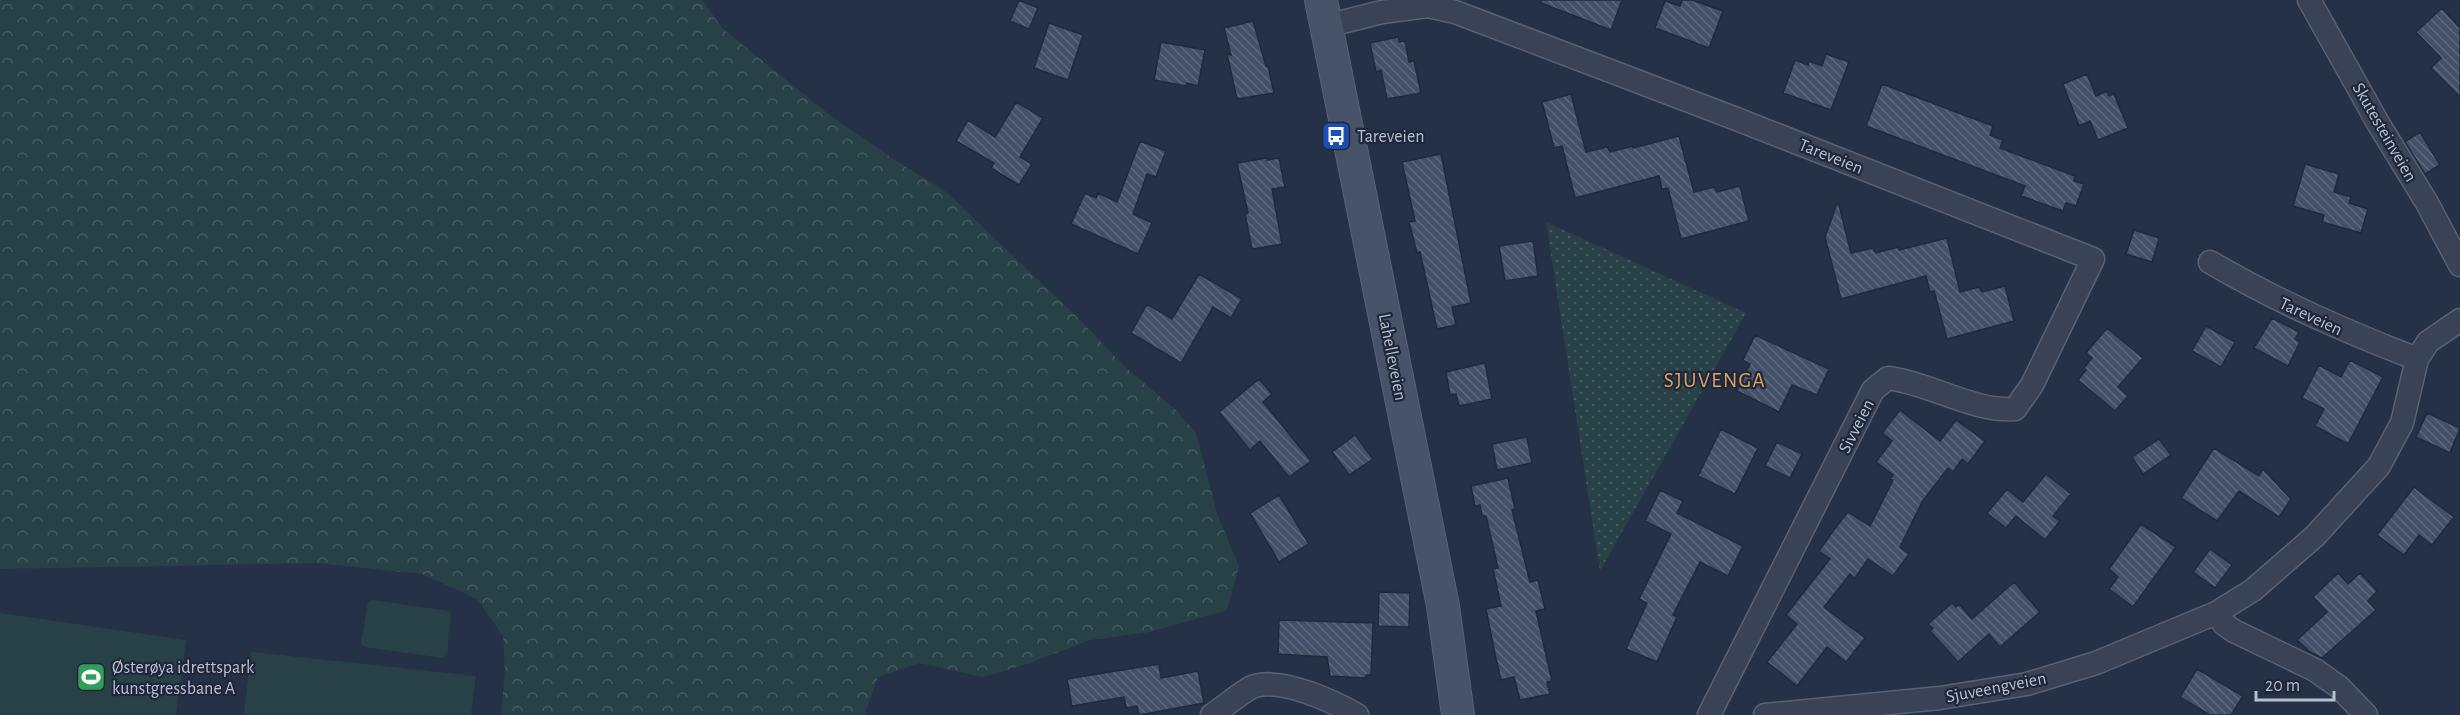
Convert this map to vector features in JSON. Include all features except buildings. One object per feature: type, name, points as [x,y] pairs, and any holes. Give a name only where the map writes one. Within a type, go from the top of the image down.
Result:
[{"type":"street","name":"Skutesteinveien","points":[[2309,0],[2378,123],[2433,213],[2460,265]]},
{"type":"street","name":"Tareveien","points":[[1324,13],[1382,12],[1428,6],[1455,12],[2094,259]]},
{"type":"street","name":"Lahelleveien","points":[[1324,13],[1443,606],[1458,715]]},
{"type":"street","name":"Sivveien","points":[[1709,715],[1873,390],[1888,378],[1910,381],[1997,410],[2014,409],[2032,385],[2094,259]]},
{"type":"street","name":"Tareveien","points":[[2210,262],[2262,293],[2341,330],[2417,359]]},
{"type":"street","name":"Sjuveengveien","points":[[1765,715],[1940,698],[2027,684],[2096,663],[2216,613],[2253,590],[2315,536],[2379,466],[2402,423],[2417,359],[2428,342],[2460,320]]},
{"type":"street","points":[[2216,613],[2224,624],[2234,631],[2315,670],[2339,687],[2366,715]]},
{"type":"street","points":[[1212,715],[1254,686],[1284,686],[1333,701],[1357,715]]},
{"type":"green space","points":[[0,0],[702,0],[723,29],[831,116],[945,191],[1077,317],[1124,366],[1177,411],[1196,433],[1217,513],[1239,567],[1227,610],[1150,632],[1090,640],[1027,664],[983,677],[919,663],[878,677],[866,710],[867,715],[501,715],[505,670],[503,636],[477,599],[422,574],[317,563],[0,569]]},
{"type":"green space","points":[[1546,222],[1746,313],[1600,571]]},
{"type":"green space","points":[[372,600],[449,611],[451,615],[447,654],[443,658],[364,647],[361,643],[368,602]]},
{"type":"green space","name":"Østerøya idrettspark kunstgressbane A","points":[[0,613],[186,640],[176,715],[0,715]]},
{"type":"green space","points":[[251,652],[476,676],[471,715],[244,715]]},
{"type":"place","name":"Tareveien","points":[[1336,136]]},
{"type":"place","name":"Østerøya idrettspark kunstgressbane A","points":[[91,677]]},
{"type":"district","name":"SJUVENGA","points":[[1715,380]]}]
